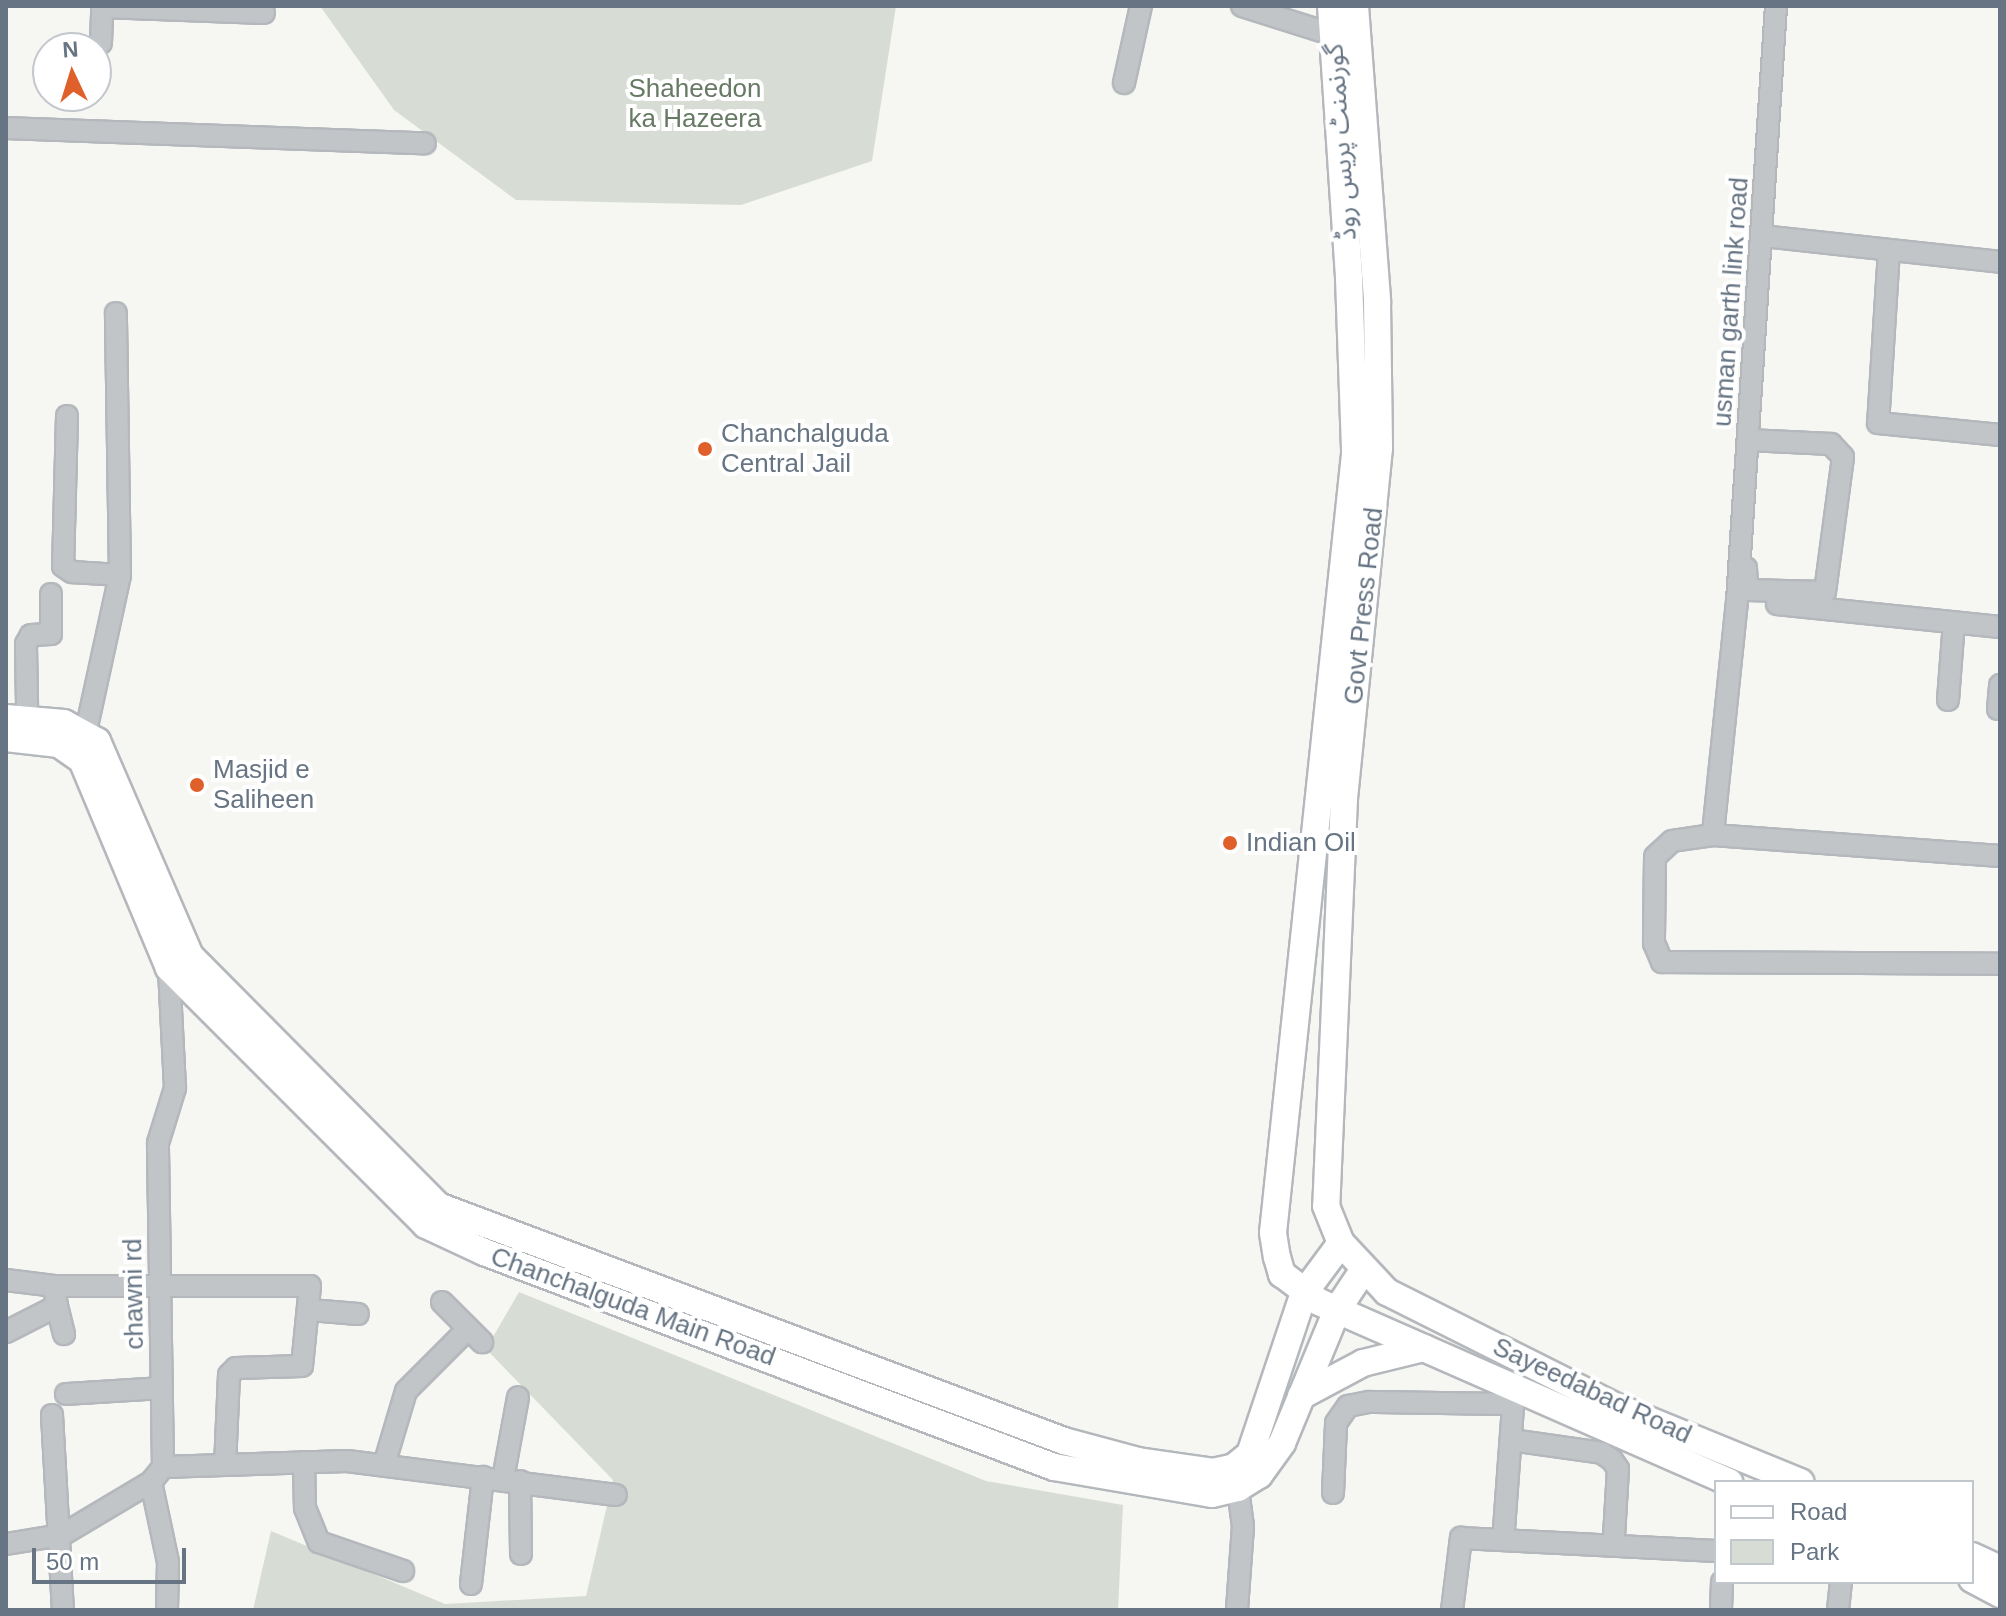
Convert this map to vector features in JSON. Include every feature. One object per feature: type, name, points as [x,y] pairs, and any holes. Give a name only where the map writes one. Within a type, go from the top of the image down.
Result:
[{"type":"main road","name":"گورنمنٹ پریس روڈ","points":[[1320,1302],[1282,1274],[1273,1233],[1353,469],[1349,278],[1331,6]]},
{"type":"main road","name":"Govt Press Road","points":[[1326,1206],[1344,799],[1379,448],[1377,302],[1355,6]]},
{"type":"main road","points":[[14,728],[80,741]]},
{"type":"main road","name":"Chanchalguda Main Road","points":[[80,741],[179,962],[426,1225],[484,1252],[1081,1474],[1212,1494],[1236,1478]]},
{"type":"main road","name":"Chanchalguda Main Road","points":[[179,962],[438,1206],[1090,1448],[1236,1478]]},
{"type":"main road","name":"Sayeedabad Road","points":[[1326,1206],[1341,1243],[1387,1292],[1619,1408],[1795,1480]]},
{"type":"main road","points":[[1236,1478],[1320,1302],[1341,1243]]},
{"type":"main road","points":[[1236,1478],[1259,1475],[1282,1443],[1301,1396],[1320,1302],[1364,1269]]},
{"type":"main road","name":"Sayeedabad Road","points":[[1320,1302],[1424,1348],[1514,1397],[1723,1480]]},
{"type":"main road","points":[[1301,1396],[1363,1363],[1424,1348]]},
{"type":"main road","points":[[1081,1474],[1090,1448]]},
{"type":"main road","points":[[1974,1557],[2000,1569]]},
{"type":"main road","points":[[1974,1580],[2000,1594]]},
{"type":"street","points":[[1124,83],[1141,6]]},
{"type":"street","points":[[1242,6],[1334,35]]},
{"type":"street","name":"usman garth link road","points":[[1713,835],[1753,440],[1776,6]]},
{"type":"street","points":[[101,32],[102,7],[264,13]]},
{"type":"street","points":[[6,128],[425,143]]},
{"type":"street","points":[[1762,236],[2000,262]]},
{"type":"street","points":[[1889,250],[1878,423],[2000,435]]},
{"type":"street","points":[[80,741],[120,575],[116,313]]},
{"type":"street","points":[[67,416],[63,566],[72,572],[120,575]]},
{"type":"street","points":[[1753,440],[1831,444],[1840,450],[1828,588],[1820,594],[1746,588],[1753,440]]},
{"type":"street","points":[[14,728],[26,644],[31,635],[51,634],[51,594]]},
{"type":"street","points":[[1737,601],[2000,627]]},
{"type":"street","points":[[1948,700],[1954,622]]},
{"type":"street","points":[[1998,709],[2000,685]]},
{"type":"street","points":[[2000,856],[1713,835],[1672,841],[1655,857],[1654,943],[1662,962],[2000,964]]},
{"type":"street","name":"chawni rd","points":[[167,1610],[168,1562],[157,1474],[161,1388],[158,1143],[175,1088],[179,962]]},
{"type":"street","points":[[6,1280],[56,1296],[159,1285],[305,1284],[312,1291],[302,1366],[236,1368],[229,1375],[225,1465]]},
{"type":"street","points":[[6,1332],[56,1296]]},
{"type":"street","points":[[56,1296],[64,1334]]},
{"type":"street","points":[[384,1465],[406,1391],[475,1336],[442,1302]]},
{"type":"street","points":[[310,1310],[358,1314]]},
{"type":"street","points":[[66,1394],[161,1388]]},
{"type":"street","points":[[471,1584],[502,1479],[518,1397]]},
{"type":"street","points":[[1333,1493],[1336,1423],[1348,1406],[1369,1402],[1514,1397],[1504,1529]]},
{"type":"street","points":[[52,1415],[62,1535],[63,1610]]},
{"type":"street","points":[[1511,1440],[1602,1453],[1612,1460],[1618,1469],[1614,1536]]},
{"type":"street","points":[[304,1462],[305,1508],[319,1542],[403,1571]]},
{"type":"street","points":[[6,1544],[62,1535],[157,1474],[225,1465],[304,1462],[384,1465],[616,1495]]},
{"type":"street","points":[[1236,1478],[1243,1526],[1237,1610]]},
{"type":"street","points":[[502,1479],[521,1554]]},
{"type":"street","points":[[1452,1610],[1461,1538],[1714,1551]]},
{"type":"street","points":[[1721,1610],[1722,1584]]},
{"type":"street","points":[[1838,1610],[1841,1584]]},
{"type":"green space","name":"Shaheedon ka Hazeera","points":[[320,6],[896,6],[872,161],[741,205],[516,200],[394,110]]},
{"type":"green space","points":[[519,1292],[986,1481],[1123,1505],[1118,1610],[253,1610],[271,1531],[445,1604],[586,1596],[613,1480],[486,1349]]},
{"type":"place","name":"Chanchalguda Central Jail","points":[[705,449]]},
{"type":"place","name":"Masjid e Saliheen","points":[[197,785]]},
{"type":"place","name":"Indian Oil","points":[[1230,843]]}]
